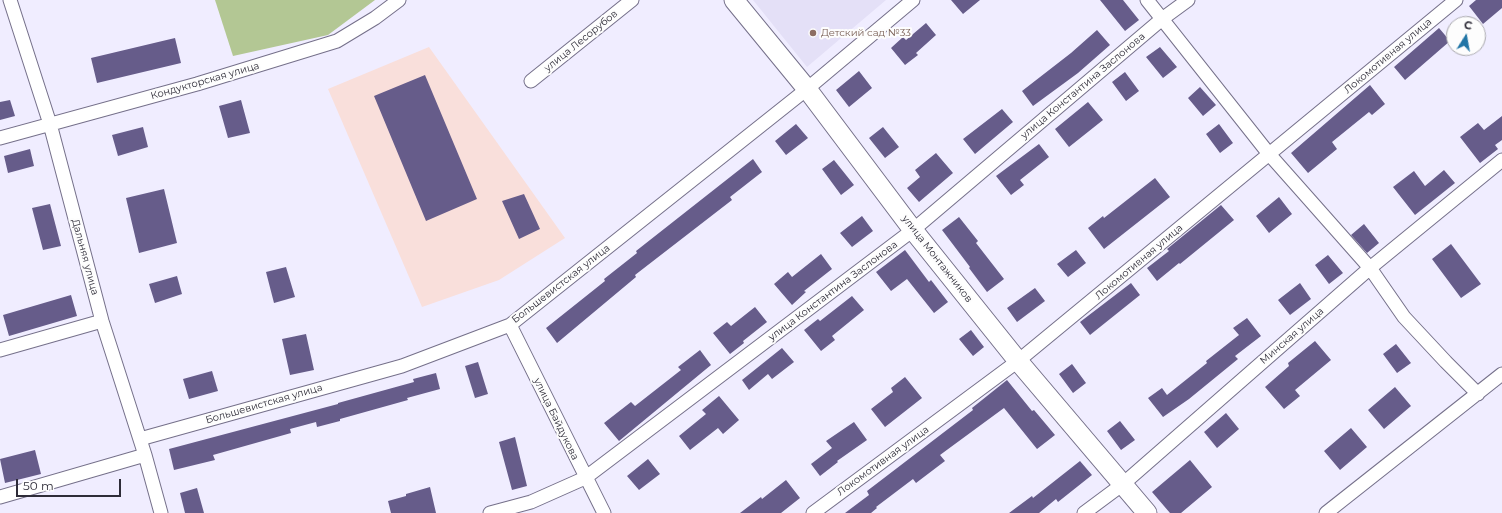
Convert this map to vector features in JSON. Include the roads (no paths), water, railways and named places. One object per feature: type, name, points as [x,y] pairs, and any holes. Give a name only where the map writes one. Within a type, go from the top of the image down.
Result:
[{"type":"street","name":"Дальняя улица","points":[[10,0],[50,124],[102,321],[145,455],[161,513]]},
{"type":"street","name":"Кондукторская улица","points":[[0,138],[197,84],[337,41],[375,18],[400,0]]},
{"type":"street","name":"улица Лесорубов","points":[[531,82],[632,0]]},
{"type":"street","name":"улица Монтажников","points":[[734,0],[807,89],[913,230],[1018,362],[1147,513]]},
{"type":"street","name":"Большевистская улица","points":[[140,439],[402,366],[510,325],[807,89],[913,0]]},
{"type":"street","points":[[1147,0],[1269,154],[1370,268],[1404,317],[1478,394]]},
{"type":"street","name":"улица Константина Заслонова","points":[[490,513],[531,502],[585,478],[913,230],[1162,19],[1188,0]]},
{"type":"street","name":"Локомотивная улица","points":[[813,513],[1018,362],[1456,0]]},
{"type":"street","name":"Минская улица","points":[[1084,513],[1123,484],[1370,268],[1502,160]]},
{"type":"street","points":[[0,350],[102,321]]},
{"type":"street","name":"улица Байдукова","points":[[510,325],[585,478],[604,513]]},
{"type":"street","points":[[1326,513],[1502,374]]},
{"type":"street","points":[[0,496],[145,455]]},
{"type":"place","name":"Детский сад №33","points":[[813,33]]}]
